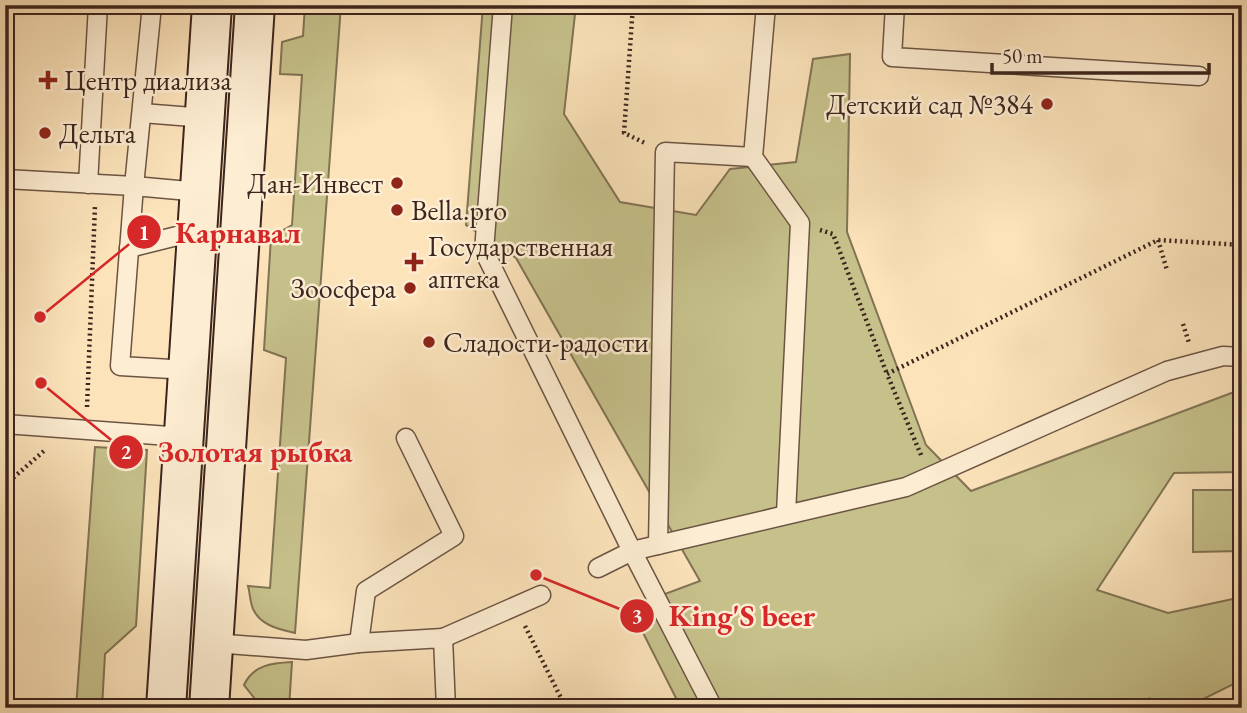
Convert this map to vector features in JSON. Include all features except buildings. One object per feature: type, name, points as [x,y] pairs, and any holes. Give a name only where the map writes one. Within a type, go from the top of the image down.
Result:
[{"type":"main road","points":[[166,708],[212,5]]},
{"type":"main road","points":[[209,708],[255,5]]},
{"type":"lane","points":[[88,184],[98,5]]},
{"type":"lane","points":[[152,5],[120,366],[188,370]]},
{"type":"lane","points":[[503,5],[484,251],[713,708]]},
{"type":"lane","points":[[765,5],[753,157],[800,223],[786,514]]},
{"type":"lane","points":[[895,5],[892,57],[1199,76]]},
{"type":"lane","points":[[142,113],[205,118]]},
{"type":"lane","points":[[658,545],[665,152],[753,157]]},
{"type":"lane","points":[[5,179],[200,192]]},
{"type":"lane","points":[[129,248],[197,231]]},
{"type":"lane","points":[[598,568],[632,551],[906,486],[1167,371],[1223,356],[1242,357]]},
{"type":"lane","points":[[5,424],[183,437]]},
{"type":"lane","points":[[359,643],[366,591],[454,536],[407,438]]},
{"type":"lane","points":[[214,643],[306,650],[359,643],[443,638],[541,595]]},
{"type":"lane","points":[[443,638],[446,708]]},
{"type":"path","points":[[633,5],[624,133],[665,152]]},
{"type":"path","points":[[887,374],[1158,240],[1239,245],[1242,160]]},
{"type":"path","points":[[5,485],[78,429],[95,204],[88,184]]},
{"type":"path","points":[[800,223],[833,234],[929,476]]},
{"type":"path","points":[[1158,240],[1167,270]]},
{"type":"path","points":[[515,607],[566,708]]},
{"type":"path","points":[[1148,698],[1150,708]]},
{"type":"shaded area","points":[[305,5],[341,5],[295,633],[271,626],[256,615],[248,586],[270,588],[286,358],[264,350],[271,237],[292,225],[302,75],[280,74],[282,42],[303,36]]},
{"type":"shaded area","points":[[483,5],[576,5],[564,114],[620,202],[696,215],[730,169],[796,162],[813,59],[850,54],[847,232],[926,445],[971,491],[1242,389],[1242,472],[1174,473],[1097,590],[1168,613],[1242,597],[1242,680],[1185,708],[944,708],[865,702],[864,708],[681,708],[630,607],[700,581],[516,258],[466,225]]},
{"type":"shaded area","points":[[95,447],[147,450],[136,626],[105,654],[102,708],[76,708]]},
{"type":"shaded area","points":[[1193,490],[1242,490],[1242,551],[1193,552]]},
{"type":"shaded area","points":[[292,662],[289,708],[255,708],[255,699],[244,685],[252,673],[264,666]]},
{"type":"place","name":"Центр диализа","points":[[48,80]]},
{"type":"place","name":"Детский сад №384","points":[[1047,104]]},
{"type":"place","name":"Дельта","points":[[45,133]]},
{"type":"place","name":"Дан-Инвест","points":[[397,183]]},
{"type":"place","name":"Bella.pro","points":[[397,210]]},
{"type":"place","name":"Государственная аптека","points":[[414,262]]},
{"type":"place","name":"Зоосфера","points":[[410,288]]},
{"type":"place","name":"Карнавал","points":[[40,317]]},
{"type":"place","name":"Сладости-радости","points":[[429,342]]},
{"type":"place","name":"Золотая рыбка","points":[[41,383]]},
{"type":"place","name":"King'S beer","points":[[536,575]]}]
